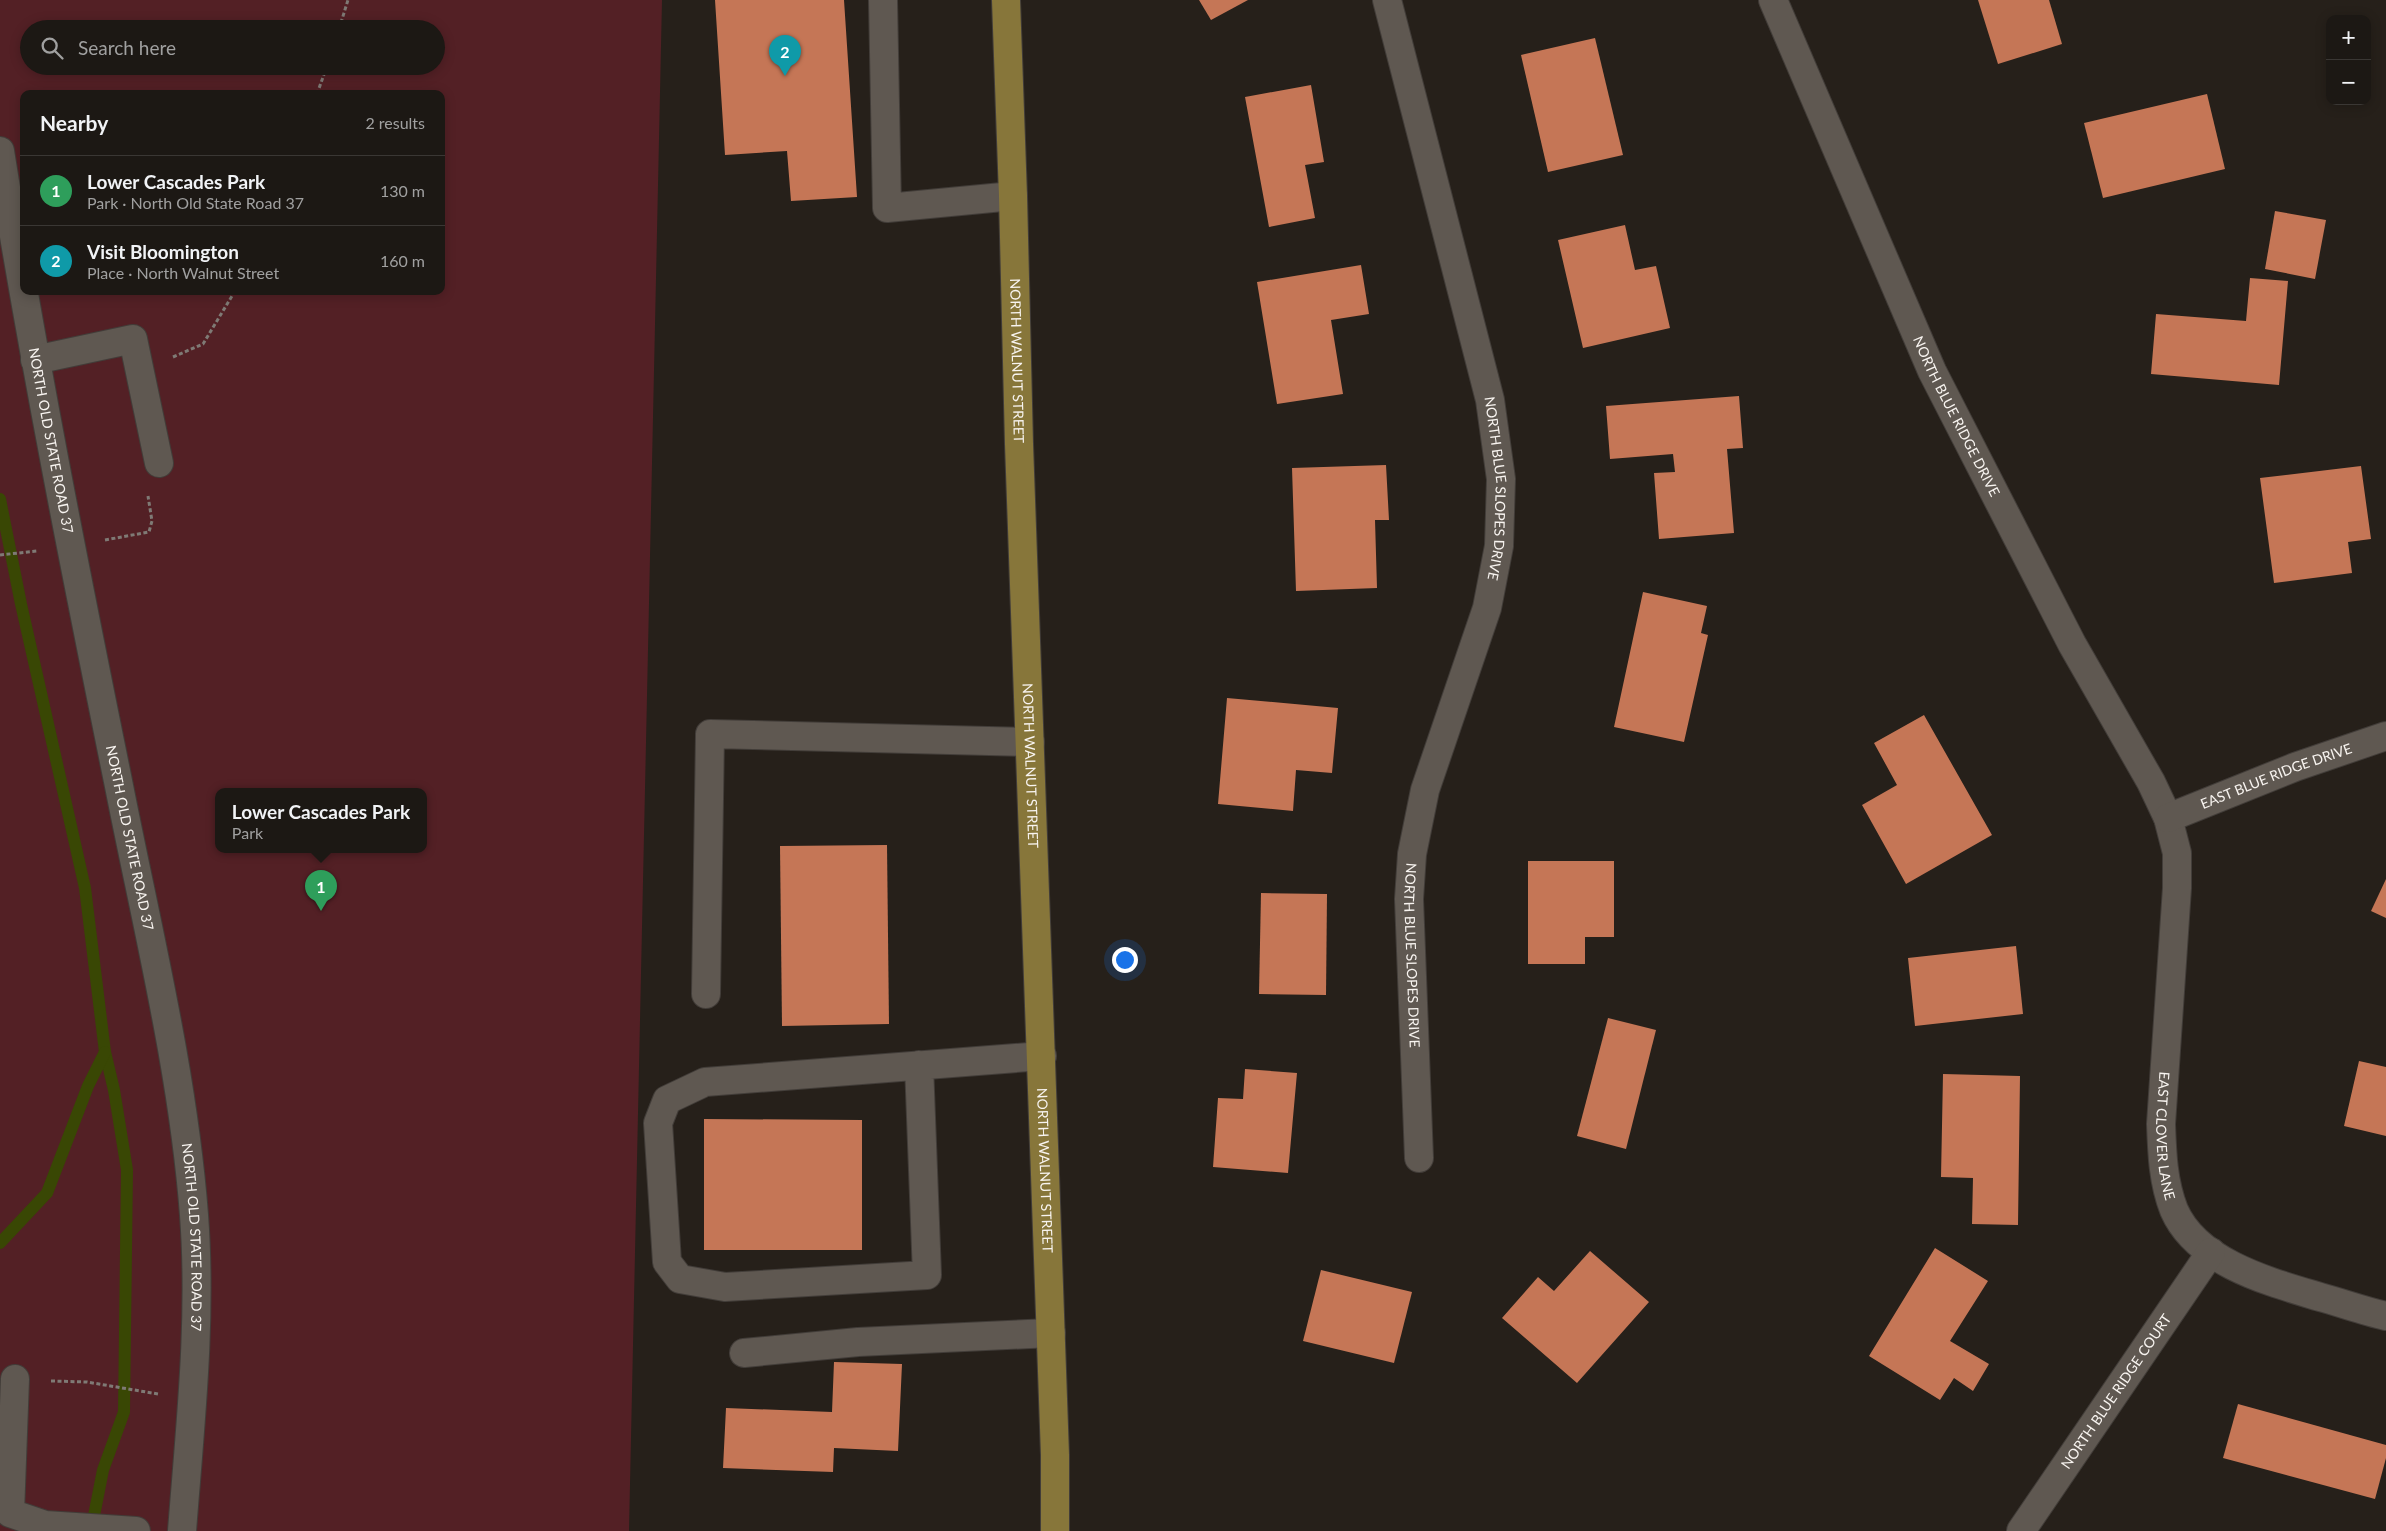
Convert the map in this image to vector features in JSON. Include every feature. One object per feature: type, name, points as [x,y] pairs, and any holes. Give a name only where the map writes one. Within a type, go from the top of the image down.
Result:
[{"type":"main road","name":"NORTH WALNUT STREET","points":[[1006,0],[1014,196],[1019,444],[1055,1455],[1054,1531]]},
{"type":"street","points":[[883,0],[887,208],[1014,196]]},
{"type":"street","name":"NORTH BLUE SLOPES DRIVE","points":[[1387,0],[1490,400],[1501,479],[1498,546],[1487,608],[1425,790],[1412,854],[1409,899],[1419,1158]]},
{"type":"street","name":"NORTH BLUE RIDGE DRIVE","points":[[1773,0],[1932,371],[2072,644],[2151,782],[2168,818]]},
{"type":"street","name":"NORTH OLD STATE ROAD 37","points":[[0,151],[20,270]]},
{"type":"street","name":"NORTH OLD STATE ROAD 37","points":[[24,295],[69,547],[171,1043],[186,1131],[194,1218],[196,1309],[192,1399],[182,1531]]},
{"type":"street","points":[[35,360],[133,339],[159,463]]},
{"type":"street","points":[[706,994],[710,734],[1030,742]]},
{"type":"street","name":"EAST BLUE RIDGE DRIVE","points":[[2168,818],[2295,767],[2386,736]]},
{"type":"street","name":"EAST CLOVER LANE","points":[[2168,818],[2176,853],[2177,888],[2161,1091],[2162,1159],[2167,1189],[2175,1211],[2190,1232],[2211,1252],[2242,1271],[2386,1316]]},
{"type":"street","points":[[919,1064],[927,1275],[725,1287],[680,1279],[667,1262],[658,1122],[667,1100],[705,1082],[919,1064],[1042,1056]]},
{"type":"street","name":"NORTH BLUE RIDGE COURT","points":[[2021,1531],[2211,1252]]},
{"type":"street","points":[[744,1353],[858,1342],[1050,1333]]},
{"type":"street","points":[[14,1379],[10,1513],[46,1525],[136,1531]]},
{"type":"path","points":[[342,20],[348,0]]},
{"type":"path","points":[[318,90],[324,75]]},
{"type":"path","points":[[139,368],[182,354],[203,344],[233,295]]},
{"type":"path","points":[[0,555],[69,547],[149,532],[152,521],[147,491],[159,463]]},
{"type":"path","points":[[97,1384],[157,1394]]},
{"type":"shaded area","points":[[0,0],[662,0],[629,1531],[0,1531]]},
{"type":"building","points":[[715,0],[844,0],[857,197],[791,201],[787,151],[725,155]]},
{"type":"building","points":[[1199,0],[1248,0],[1211,20]]},
{"type":"building","points":[[1978,0],[2049,0],[2062,44],[1998,64]]},
{"type":"building","points":[[1595,38],[1623,155],[1548,172],[1521,55]]},
{"type":"building","points":[[1311,85],[1324,162],[1305,165],[1315,218],[1269,227],[1245,97]]},
{"type":"building","points":[[2207,94],[2225,169],[2103,198],[2084,123]]},
{"type":"building","points":[[2275,211],[2326,220],[2315,279],[2265,269]]},
{"type":"building","points":[[1625,225],[1635,270],[1656,266],[1670,328],[1583,348],[1558,240]]},
{"type":"building","points":[[1361,265],[1369,314],[1331,320],[1343,394],[1277,404],[1257,282]]},
{"type":"building","points":[[2250,278],[2288,281],[2279,385],[2151,374],[2156,314],[2246,321]]},
{"type":"building","points":[[1739,396],[1743,448],[1727,449],[1734,533],[1659,539],[1654,473],[1675,472],[1673,454],[1610,459],[1606,406]]},
{"type":"building","points":[[1386,465],[1389,520],[1375,520],[1377,588],[1296,591],[1292,468]]},
{"type":"building","points":[[2361,466],[2371,539],[2348,542],[2352,573],[2274,583],[2260,478]]},
{"type":"building","points":[[1643,592],[1707,606],[1701,633],[1708,635],[1684,742],[1614,727]]},
{"type":"building","points":[[1227,698],[1338,708],[1332,773],[1296,770],[1293,811],[1218,804]]},
{"type":"building","points":[[1924,715],[1992,835],[1906,884],[1862,805],[1897,785],[1874,743]]},
{"type":"building","points":[[887,845],[889,1024],[782,1026],[780,846]]},
{"type":"building","points":[[1528,861],[1614,861],[1614,937],[1585,937],[1585,964],[1528,964]]},
{"type":"building","points":[[2386,879],[2386,918],[2371,911]]},
{"type":"building","points":[[1261,893],[1327,894],[1326,995],[1259,994]]},
{"type":"building","points":[[2016,946],[2023,1014],[1915,1026],[1908,958]]},
{"type":"building","points":[[1608,1018],[1656,1030],[1626,1149],[1577,1136]]},
{"type":"building","points":[[2359,1061],[2386,1067],[2386,1136],[2344,1126]]},
{"type":"building","points":[[1245,1069],[1297,1073],[1288,1173],[1213,1167],[1218,1098],[1243,1099]]},
{"type":"building","points":[[1943,1074],[2020,1076],[2018,1225],[1972,1224],[1973,1178],[1941,1177]]},
{"type":"building","points":[[704,1119],[862,1120],[862,1250],[704,1250]]},
{"type":"building","points":[[1935,1248],[1988,1281],[1950,1341],[1989,1364],[1973,1391],[1954,1378],[1940,1400],[1869,1356]]},
{"type":"building","points":[[1590,1251],[1649,1302],[1577,1383],[1502,1318],[1538,1277],[1554,1291]]},
{"type":"building","points":[[1321,1270],[1412,1292],[1394,1363],[1303,1341]]},
{"type":"building","points":[[834,1362],[902,1364],[898,1451],[834,1448],[833,1472],[723,1468],[726,1408],[832,1412]]},
{"type":"building","points":[[2238,1404],[2386,1445],[2386,1458],[2375,1499],[2223,1458]]},
{"type":"waterway","points":[[0,499],[21,604],[85,888],[105,1052],[114,1090],[127,1170],[124,1412],[103,1470],[91,1531]]},
{"type":"waterway","points":[[0,1243],[47,1193],[88,1086],[105,1052]]},
{"type":"place","name":"Visit Bloomington","points":[[785,76]]},
{"type":"place","name":"Lower Cascades Park","points":[[321,911]]}]
